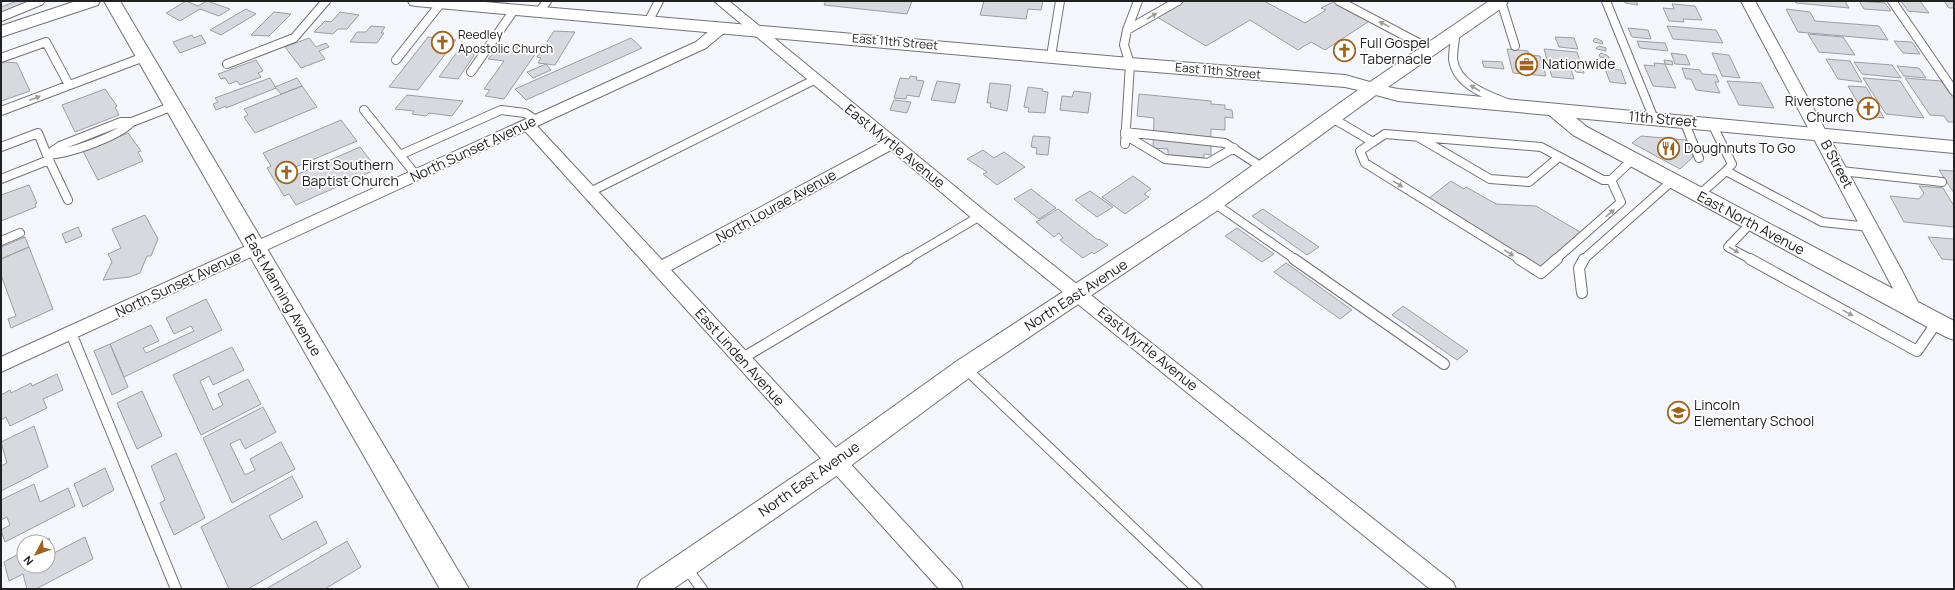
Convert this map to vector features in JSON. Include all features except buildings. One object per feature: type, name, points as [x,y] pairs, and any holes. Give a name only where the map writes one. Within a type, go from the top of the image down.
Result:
[{"type":"main road","points":[[1,32],[92,1]]},
{"type":"main road","name":"East Manning Avenue","points":[[112,1],[455,589]]},
{"type":"main road","name":"East 11th Street","points":[[416,1],[514,10],[543,7],[648,22],[757,30],[1130,64],[1345,81],[1373,89]]},
{"type":"main road","name":"North East Avenue","points":[[652,589],[836,462],[965,368],[1079,294],[1214,203],[1373,89],[1501,1]]},
{"type":"main road","name":"11th Street","points":[[1373,89],[1398,95],[1954,147]]},
{"type":"main road","name":"East North Avenue","points":[[1553,109],[1580,131],[1632,160],[1946,326]]},
{"type":"street","name":"East Myrtle Avenue","points":[[721,1],[757,30],[814,80],[980,216],[1446,589]]},
{"type":"street","name":"B Street","points":[[1748,1],[1807,113],[1821,134],[1841,171],[1912,308]]},
{"type":"street","name":"North Sunset Avenue","points":[[1,365],[701,45],[723,28]]},
{"type":"street","name":"East Linden Avenue","points":[[532,122],[590,192],[953,589]]},
{"type":"street","name":"North Lourae Avenue","points":[[660,269],[892,143]]},
{"type":"lane","points":[[1,17],[32,6],[40,1]]},
{"type":"lane","points":[[227,64],[294,38],[326,1]]},
{"type":"lane","points":[[648,22],[659,1]]},
{"type":"lane","points":[[1051,56],[1060,1]]},
{"type":"lane","points":[[1125,144],[1130,64],[1124,45],[1126,30],[1138,1]]},
{"type":"lane","points":[[1126,30],[1178,1]]},
{"type":"lane","points":[[1339,1],[1430,49]]},
{"type":"lane","points":[[1501,1],[1515,46]]},
{"type":"lane","points":[[1606,1],[1654,119]]},
{"type":"lane","points":[[1892,1],[1954,92]]},
{"type":"lane","points":[[396,60],[441,3]]},
{"type":"lane","points":[[471,72],[514,10]]},
{"type":"lane","points":[[1456,31],[1454,64],[1461,77],[1473,87],[1510,105]]},
{"type":"lane","points":[[1,58],[46,42],[69,85]]},
{"type":"lane","points":[[1,111],[144,58]]},
{"type":"lane","points":[[1944,77],[1954,78]]},
{"type":"lane","points":[[590,192],[814,80]]},
{"type":"lane","points":[[1,179],[48,158],[67,143],[121,122],[132,122],[173,106]]},
{"type":"lane","points":[[364,110],[416,175]]},
{"type":"lane","points":[[400,155],[501,110],[525,114],[532,122]]},
{"type":"lane","points":[[1332,118],[1373,142]]},
{"type":"lane","points":[[1684,122],[1699,158]]},
{"type":"lane","points":[[1699,195],[1732,164],[1712,124]]},
{"type":"lane","points":[[1,147],[38,132],[48,158],[68,200]]},
{"type":"lane","points":[[1125,133],[1165,159],[1208,163],[1234,148]]},
{"type":"lane","points":[[1125,133],[1221,142],[1234,148],[1263,168]]},
{"type":"lane","points":[[1611,180],[1621,202],[1541,273],[1365,163],[1360,151],[1385,134],[1416,135],[1541,147],[1603,180],[1611,180],[1632,160]]},
{"type":"lane","points":[[1416,135],[1495,181],[1529,182],[1560,157]]},
{"type":"lane","points":[[1726,171],[1822,222],[1870,227]]},
{"type":"lane","points":[[1841,171],[1942,182]]},
{"type":"lane","points":[[1582,292],[1579,268],[1584,259],[1672,181]]},
{"type":"lane","points":[[1214,203],[1444,364]]},
{"type":"lane","points":[[742,359],[980,216]]},
{"type":"lane","points":[[1751,223],[1728,247],[1917,351],[1946,326]]},
{"type":"lane","points":[[1,241],[20,232]]},
{"type":"lane","points":[[71,333],[176,589]]},
{"type":"lane","points":[[965,368],[1197,589]]},
{"type":"lane","points":[[685,566],[702,589]]},
{"type":"place","name":"Reedley Apostolic Church","points":[[443,42]]},
{"type":"place","name":"Full Gospel Tabernacle","points":[[1345,51]]},
{"type":"place","name":"Nationwide","points":[[1527,64]]},
{"type":"place","name":"Riverstone Church","points":[[1869,109]]},
{"type":"place","name":"Doughnuts To Go","points":[[1669,148]]},
{"type":"place","name":"First Southern Baptist Church","points":[[286,173]]},
{"type":"place","name":"Lincoln Elementary School","points":[[1679,413]]}]
